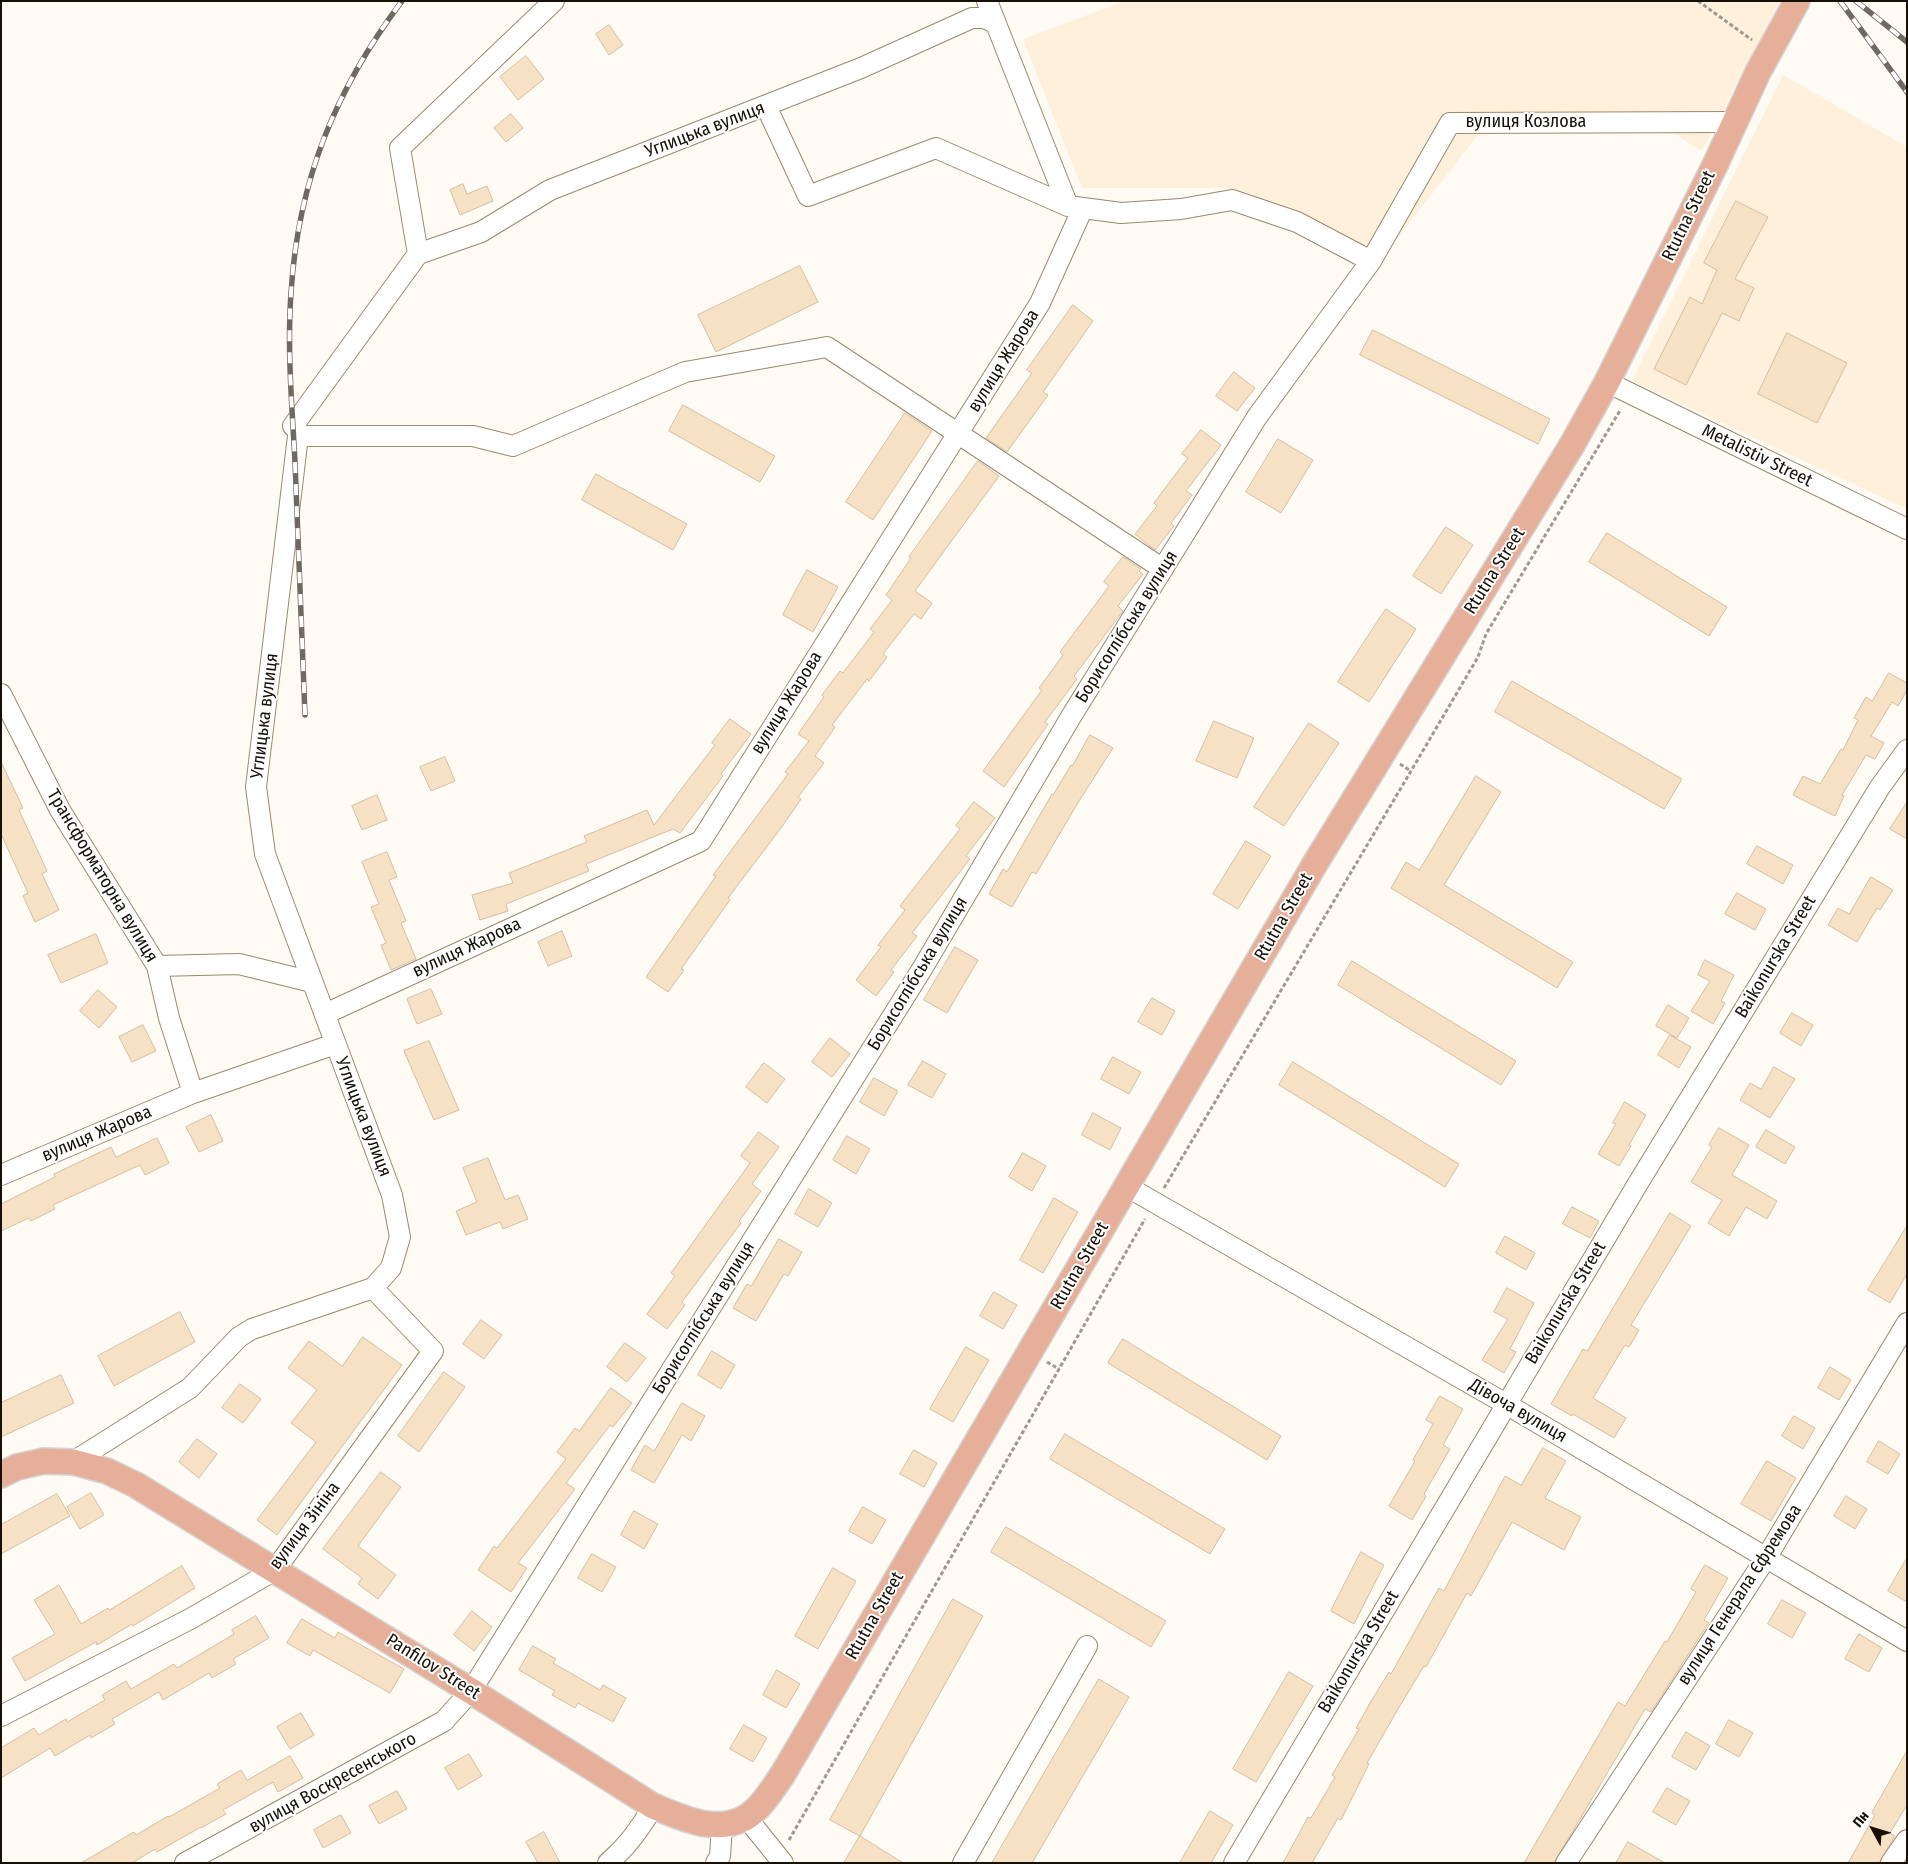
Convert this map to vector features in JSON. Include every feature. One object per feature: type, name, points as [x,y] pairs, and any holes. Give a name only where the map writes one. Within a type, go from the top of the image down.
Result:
[{"type":"main road","name":"Rtutna Street","points":[[746,1817],[765,1798],[783,1774],[1316,862],[1572,445],[1618,387],[1733,122],[1797,1]]},
{"type":"main road","name":"Panfilov Street","points":[[1,1475],[17,1467],[44,1462],[72,1462],[107,1471],[136,1485],[275,1570],[653,1806],[681,1818],[702,1824],[722,1825],[746,1817]]},
{"type":"street","points":[[293,426],[418,254],[400,148],[554,1]]},
{"type":"street","points":[[986,1],[1076,207]]},
{"type":"street","name":"Углицька вулиця","points":[[418,254],[481,232],[550,190],[861,68],[972,18],[984,18],[995,23]]},
{"type":"street","points":[[766,106],[808,196],[936,148],[1076,207],[1120,213],[1181,209],[1232,200],[1297,222],[1371,261]]},
{"type":"street","name":"вулиця Козлова","points":[[1371,261],[1450,123],[1733,122]]},
{"type":"street","name":"вулиця Жарова","points":[[325,1014],[701,841],[1040,303],[1076,207]]},
{"type":"street","name":"Борисоглібська вулиця","points":[[471,1691],[922,969],[1072,715],[1257,418],[1371,261]]},
{"type":"street","name":"Углицька вулиця","points":[[72,1462],[190,1388],[238,1337],[252,1329],[373,1288],[392,1268],[400,1237],[392,1195],[265,854],[256,787],[298,436],[473,436],[513,446],[684,372],[827,347],[958,434]]},
{"type":"street","name":"Metalistiv Street","points":[[1618,387],[1907,529]]},
{"type":"street","points":[[958,434],[1163,569]]},
{"type":"street","name":"Трансформаторна вулиця","points":[[1,694],[60,810],[157,966],[169,1018],[193,1093]]},
{"type":"street","name":"Baikonurska Street","points":[[1234,1863],[1714,1058],[1880,787],[1907,750]]},
{"type":"street","points":[[157,966],[239,964],[312,982]]},
{"type":"street","name":"вулиця Жарова","points":[[1,1175],[193,1093],[335,1044]]},
{"type":"street","name":"Дівоча вулиця","points":[[1126,1186],[1506,1404],[1907,1641]]},
{"type":"street","name":"вулиця Зініна","points":[[1,1716],[190,1619],[275,1570],[432,1351],[373,1288]]},
{"type":"street","name":"вулиця Генерала Єфремова","points":[[1566,1863],[1766,1558],[1907,1323]]},
{"type":"street","points":[[963,1863],[1087,1646]]},
{"type":"street","name":"вулиця Воскресенського","points":[[185,1863],[221,1855],[444,1721],[471,1691]]},
{"type":"street","points":[[608,1863],[623,1850],[640,1830],[653,1806]]},
{"type":"street","points":[[746,1817],[781,1860]]},
{"type":"street","points":[[716,1863],[720,1856],[722,1825]]},
{"type":"street","points":[[1891,1863],[1907,1840]]},
{"type":"path","points":[[1698,1],[1769,51]]},
{"type":"path","points":[[781,1860],[1155,1202],[1478,657],[1486,634],[1619,412],[1618,387]]},
{"type":"shaded area","points":[[1125,1],[1780,1],[1702,151],[1641,113],[1477,136],[1384,255],[1248,193],[1225,188],[1082,188],[1023,39]]},
{"type":"shaded area","points":[[1783,75],[1907,147],[1907,509],[1632,381]]},
{"type":"building","points":[[609,25],[623,45],[609,55],[596,34]]},
{"type":"building","points":[[526,56],[544,79],[518,100],[500,77]]},
{"type":"building","points":[[511,114],[523,128],[506,142],[494,128]]},
{"type":"building","points":[[463,184],[467,194],[487,186],[493,201],[460,215],[450,190]]},
{"type":"building","points":[[1736,201],[1768,217],[1735,279],[1754,288],[1739,321],[1722,313],[1686,385],[1654,369],[1690,297],[1702,304],[1717,270],[1704,263]]},
{"type":"building","points":[[800,266],[818,302],[716,352],[698,315]]},
{"type":"building","points":[[1073,305],[1093,321],[1043,392],[1048,395],[1007,452],[986,438],[1032,373],[1027,370]]},
{"type":"building","points":[[1373,330],[1550,419],[1538,444],[1360,355]]},
{"type":"building","points":[[1787,333],[1847,363],[1817,423],[1758,394]]},
{"type":"building","points":[[1234,372],[1255,388],[1237,411],[1216,396]]},
{"type":"building","points":[[683,405],[775,456],[760,482],[669,431]]},
{"type":"building","points":[[905,413],[932,431],[873,520],[846,502]]},
{"type":"building","points":[[1201,430],[1221,445],[1186,491],[1192,495],[1171,523],[1174,526],[1155,550],[1135,534],[1157,506],[1154,503],[1188,458],[1182,454]]},
{"type":"building","points":[[1278,439],[1313,460],[1281,513],[1246,492]]},
{"type":"building","points":[[978,461],[999,476],[915,591],[932,603],[921,619],[914,614],[883,654],[887,657],[869,681],[867,679],[832,725],[835,727],[815,756],[824,763],[798,797],[801,799],[781,828],[728,898],[730,900],[681,969],[684,970],[668,992],[646,977],[716,876],[713,875],[788,774],[785,772],[809,741],[798,734],[824,697],[822,695],[840,671],[843,673],[874,632],[870,629],[892,600],[886,595],[911,558],[909,557]]},
{"type":"building","points":[[596,474],[687,524],[673,550],[582,500]]},
{"type":"building","points":[[1446,527],[1473,545],[1441,594],[1413,576]]},
{"type":"building","points":[[1607,533],[1727,607],[1709,636],[1589,562]]},
{"type":"building","points":[[1123,557],[1141,569],[1139,571],[1143,574],[1118,606],[1123,611],[1074,676],[1077,679],[1045,722],[1048,724],[1004,787],[983,771],[1042,690],[1039,688],[1063,655],[1060,652],[1109,586],[1104,582]]},
{"type":"building","points":[[807,570],[838,587],[813,632],[783,615]]},
{"type":"building","points":[[1386,609],[1416,629],[1369,702],[1338,682]]},
{"type":"building","points":[[1889,673],[1907,683],[1907,690],[1898,706],[1892,702],[1871,736],[1884,743],[1875,759],[1866,755],[1842,795],[1844,796],[1835,816],[1793,795],[1803,776],[1820,784],[1841,749],[1843,750],[1858,720],[1854,718],[1866,697],[1872,701]]},
{"type":"building","points":[[1512,681],[1682,779],[1664,809],[1495,712]]},
{"type":"building","points":[[730,719],[751,734],[721,774],[723,776],[680,833],[673,829],[586,864],[589,871],[506,904],[508,911],[480,920],[472,895],[513,883],[509,873],[587,842],[584,836],[647,810],[654,825],[715,745],[712,743]]},
{"type":"building","points":[[1214,721],[1254,738],[1237,778],[1196,761]]},
{"type":"building","points":[[1309,723],[1339,743],[1284,826],[1254,807]]},
{"type":"building","points":[[1090,735],[1113,748],[1036,874],[1032,872],[1012,907],[989,894],[1003,869],[1007,872],[1052,794],[1072,766]]},
{"type":"building","points":[[445,757],[455,781],[431,791],[420,767]]},
{"type":"building","points":[[1,762],[23,808],[19,810],[47,871],[42,874],[59,910],[35,922],[23,896],[28,893],[1,834]]},
{"type":"building","points":[[1476,776],[1501,792],[1444,885],[1573,962],[1557,988],[1391,888],[1406,862],[1419,870]]},
{"type":"building","points":[[377,795],[387,820],[362,830],[352,806]]},
{"type":"building","points":[[974,802],[995,818],[966,856],[970,859],[912,933],[917,936],[891,970],[894,972],[876,996],[856,980],[881,947],[878,945],[905,910],[900,906],[960,829],[956,826]]},
{"type":"building","points":[[1907,802],[1907,839],[1890,829]]},
{"type":"building","points":[[1246,841],[1271,856],[1238,909],[1213,894]]},
{"type":"building","points":[[1757,846],[1793,865],[1783,884],[1747,864]]},
{"type":"building","points":[[387,852],[397,877],[389,880],[406,921],[401,923],[416,959],[391,970],[381,945],[386,943],[371,907],[379,904],[362,862]]},
{"type":"building","points":[[1871,877],[1893,890],[1880,910],[1877,908],[1857,942],[1828,925],[1838,908],[1849,914]]},
{"type":"building","points":[[1737,893],[1766,909],[1755,930],[1725,914]]},
{"type":"building","points":[[562,931],[572,956],[548,966],[538,942]]},
{"type":"building","points":[[96,934],[108,963],[61,983],[48,955]]},
{"type":"building","points":[[955,947],[978,960],[947,1013],[924,1000]]},
{"type":"building","points":[[1705,960],[1734,975],[1721,1001],[1725,1003],[1713,1024],[1691,1011],[1710,981],[1698,975]]},
{"type":"building","points":[[1352,961],[1516,1061],[1501,1085],[1338,985]]},
{"type":"building","points":[[431,989],[442,1014],[417,1024],[407,999]]},
{"type":"building","points":[[98,990],[117,1007],[99,1028],[80,1011]]},
{"type":"building","points":[[1152,998],[1175,1011],[1162,1035],[1138,1022]]},
{"type":"building","points":[[1668,1005],[1689,1018],[1677,1038],[1656,1026]]},
{"type":"building","points":[[1792,1013],[1813,1025],[1801,1046],[1780,1033]]},
{"type":"building","points":[[143,1025],[156,1051],[132,1062],[119,1037]]},
{"type":"building","points":[[1670,1035],[1691,1047],[1679,1068],[1658,1055]]},
{"type":"building","points":[[830,1038],[850,1054],[832,1077],[812,1062]]},
{"type":"building","points":[[429,1041],[459,1110],[434,1120],[404,1051]]},
{"type":"building","points":[[1113,1057],[1141,1072],[1129,1094],[1101,1079]]},
{"type":"building","points":[[923,1061],[946,1074],[932,1098],[908,1085]]},
{"type":"building","points":[[1293,1062],[1459,1164],[1445,1187],[1279,1085]]},
{"type":"building","points":[[764,1063],[785,1079],[767,1103],[746,1087]]},
{"type":"building","points":[[1774,1067],[1795,1079],[1770,1118],[1740,1100],[1750,1083],[1761,1089]]},
{"type":"building","points":[[874,1078],[898,1091],[884,1116],[860,1102]]},
{"type":"building","points":[[1625,1102],[1646,1115],[1619,1166],[1598,1154],[1616,1124],[1613,1123]]},
{"type":"building","points":[[1093,1113],[1121,1128],[1110,1150],[1082,1135]]},
{"type":"building","points":[[211,1115],[223,1141],[199,1152],[186,1127]]},
{"type":"building","points":[[1719,1128],[1749,1145],[1732,1175],[1777,1201],[1767,1219],[1746,1207],[1729,1236],[1708,1223],[1722,1200],[1691,1182],[1712,1147],[1709,1145]]},
{"type":"building","points":[[1766,1130],[1795,1147],[1785,1164],[1756,1147]]},
{"type":"building","points":[[759,1132],[779,1147],[752,1184],[761,1191],[739,1221],[741,1223],[682,1302],[685,1305],[667,1329],[647,1314],[675,1276],[671,1273],[750,1163],[741,1156]]},
{"type":"building","points":[[847,1136],[870,1149],[856,1174],[833,1160]]},
{"type":"building","points":[[157,1138],[169,1163],[145,1175],[140,1165],[53,1205],[55,1209],[31,1221],[29,1218],[1,1231],[1,1204],[55,1177],[54,1174],[111,1147],[116,1157]]},
{"type":"building","points":[[1023,1153],[1046,1166],[1032,1191],[1009,1177]]},
{"type":"building","points":[[488,1158],[505,1200],[518,1195],[528,1219],[503,1229],[500,1222],[466,1235],[456,1211],[477,1202],[463,1168]]},
{"type":"building","points":[[809,1189],[832,1203],[818,1227],[795,1214]]},
{"type":"building","points":[[1054,1198],[1078,1212],[1043,1273],[1020,1260]]},
{"type":"building","points":[[1572,1207],[1599,1221],[1590,1238],[1563,1224]]},
{"type":"building","points":[[1670,1213],[1691,1226],[1631,1325],[1639,1330],[1629,1347],[1625,1345],[1593,1398],[1626,1418],[1614,1438],[1573,1414],[1572,1416],[1551,1404],[1583,1349],[1587,1351]]},
{"type":"building","points":[[1907,1226],[1907,1274],[1890,1303],[1868,1290]]},
{"type":"building","points":[[1505,1236],[1535,1253],[1526,1270],[1496,1253]]},
{"type":"building","points":[[779,1239],[802,1252],[788,1276],[784,1274],[756,1321],[733,1308],[747,1284],[751,1286]]},
{"type":"building","points":[[1507,1288],[1534,1303],[1510,1349],[1516,1352],[1504,1373],[1482,1360],[1508,1319],[1494,1312]]},
{"type":"building","points":[[994,1292],[1017,1305],[1003,1329],[980,1316]]},
{"type":"building","points":[[180,1312],[195,1342],[114,1386],[98,1356]]},
{"type":"building","points":[[481,1320],[502,1335],[484,1359],[463,1344]]},
{"type":"building","points":[[363,1337],[402,1365],[277,1535],[257,1520],[316,1442],[291,1423],[317,1390],[288,1368],[309,1341],[342,1366]]},
{"type":"building","points":[[1123,1339],[1281,1436],[1267,1460],[1108,1363]]},
{"type":"building","points":[[625,1343],[646,1358],[627,1382],[607,1367]]},
{"type":"building","points":[[966,1347],[989,1360],[953,1422],[930,1409]]},
{"type":"building","points":[[712,1351],[735,1365],[721,1389],[698,1375]]},
{"type":"building","points":[[1830,1367],[1851,1380],[1839,1400],[1818,1388]]},
{"type":"building","points":[[444,1372],[465,1387],[419,1452],[398,1436]]},
{"type":"building","points":[[61,1375],[74,1403],[1,1437],[1,1403]]},
{"type":"building","points":[[240,1384],[261,1399],[243,1423],[222,1408]]},
{"type":"building","points":[[611,1388],[632,1403],[613,1427],[610,1425],[566,1483],[575,1489],[518,1563],[527,1568],[511,1592],[478,1570],[494,1546],[497,1548],[566,1459],[557,1452],[575,1428],[579,1431]]},
{"type":"building","points":[[1440,1396],[1463,1409],[1443,1445],[1450,1449],[1424,1494],[1426,1496],[1412,1520],[1389,1506],[1415,1461],[1413,1460],[1433,1424],[1426,1420]]},
{"type":"building","points":[[682,1403],[705,1416],[691,1441],[682,1435],[654,1483],[631,1470],[645,1445],[654,1451]]},
{"type":"building","points":[[1794,1416],[1815,1428],[1803,1449],[1782,1436]]},
{"type":"building","points":[[1065,1434],[1225,1529],[1210,1554],[1050,1459]]},
{"type":"building","points":[[197,1439],[217,1454],[199,1478],[179,1462]]},
{"type":"building","points":[[1879,1441],[1900,1454],[1888,1474],[1867,1462]]},
{"type":"building","points":[[1543,1448],[1566,1461],[1545,1498],[1581,1517],[1564,1550],[1512,1522],[1471,1596],[1467,1593],[1426,1667],[1424,1666],[1367,1763],[1369,1764],[1341,1820],[1338,1818],[1312,1863],[1283,1863],[1308,1817],[1311,1818],[1335,1777],[1332,1775],[1359,1729],[1356,1728],[1370,1703],[1389,1672],[1391,1674],[1439,1588],[1444,1591],[1505,1476],[1521,1485]]},
{"type":"building","points":[[914,1450],[937,1463],[924,1487],[900,1474]]},
{"type":"building","points":[[1767,1461],[1796,1478],[1771,1521],[1741,1504]]},
{"type":"building","points":[[381,1472],[401,1487],[358,1546],[396,1575],[378,1599],[358,1584],[362,1578],[323,1549]]},
{"type":"building","points":[[91,1493],[104,1515],[80,1529],[67,1507]]},
{"type":"building","points":[[57,1494],[70,1516],[1,1554],[1,1525]]},
{"type":"building","points":[[1846,1496],[1867,1509],[1855,1529],[1834,1516]]},
{"type":"building","points":[[863,1507],[886,1520],[872,1544],[849,1531]]},
{"type":"building","points":[[634,1511],[658,1524],[644,1549],[621,1535]]},
{"type":"building","points":[[1006,1527],[1166,1621],[1151,1647],[991,1552]]},
{"type":"building","points":[[1361,1552],[1384,1565],[1354,1624],[1331,1611]]},
{"type":"building","points":[[592,1554],[616,1567],[602,1592],[578,1578]]},
{"type":"building","points":[[1907,1558],[1907,1602],[1888,1591]]},
{"type":"building","points":[[1705,1565],[1728,1578],[1704,1620],[1709,1623],[1651,1712],[1645,1709],[1554,1863],[1524,1863],[1618,1702],[1625,1706],[1665,1641],[1667,1642],[1696,1592],[1691,1589]]},
{"type":"building","points":[[182,1566],[195,1588],[133,1626],[132,1624],[97,1645],[96,1642],[25,1681],[12,1658],[55,1634],[34,1600],[59,1585],[81,1624],[108,1608],[109,1610]]},
{"type":"building","points":[[833,1568],[856,1581],[818,1649],[795,1636]]},
{"type":"building","points":[[953,1599],[983,1616],[860,1836],[830,1820]]},
{"type":"building","points":[[1782,1600],[1806,1613],[1792,1638],[1768,1624]]},
{"type":"building","points":[[472,1611],[492,1627],[474,1651],[454,1635]]},
{"type":"building","points":[[256,1616],[269,1638],[233,1659],[236,1664],[212,1678],[209,1673],[163,1700],[159,1692],[112,1719],[115,1724],[91,1738],[90,1735],[55,1756],[50,1748],[1,1778],[1,1748],[34,1728],[39,1735],[66,1719],[67,1722],[105,1700],[102,1695],[126,1681],[131,1689],[174,1664],[177,1668],[234,1634],[232,1630]]},
{"type":"building","points":[[302,1619],[335,1638],[338,1632],[404,1669],[390,1693],[313,1650],[310,1656],[287,1643]]},
{"type":"building","points":[[1859,1634],[1882,1648],[1869,1672],[1845,1659]]},
{"type":"building","points":[[533,1646],[556,1659],[553,1663],[600,1690],[603,1685],[626,1698],[613,1722],[578,1703],[575,1708],[552,1695],[555,1691],[519,1670]]},
{"type":"building","points":[[777,1670],[800,1684],[786,1708],[763,1695]]},
{"type":"building","points":[[1289,1672],[1313,1686],[1256,1782],[1233,1769]]},
{"type":"building","points":[[1099,1679],[1129,1697],[1032,1863],[992,1863]]},
{"type":"building","points":[[301,1713],[314,1735],[290,1749],[277,1727]]},
{"type":"building","points":[[1729,1720],[1753,1733],[1739,1757],[1716,1744]]},
{"type":"building","points":[[744,1725],[767,1738],[753,1762],[730,1749]]},
{"type":"building","points":[[1686,1732],[1710,1746],[1696,1770],[1672,1757]]},
{"type":"building","points":[[1907,1751],[1907,1805],[1890,1833],[1895,1836],[1879,1863],[1848,1863],[1875,1815],[1872,1813]]},
{"type":"building","points":[[469,1754],[482,1776],[458,1790],[445,1768]]},
{"type":"building","points":[[290,1756],[303,1778],[278,1792],[273,1782],[223,1810],[226,1814],[157,1852],[155,1849],[132,1863],[81,1863],[134,1832],[136,1835],[220,1788],[217,1784],[241,1770],[247,1780]]},
{"type":"building","points":[[1667,1788],[1690,1801],[1676,1825],[1653,1812]]},
{"type":"building","points":[[397,1791],[407,1809],[379,1824],[369,1806]]},
{"type":"building","points":[[1210,1811],[1233,1825],[1211,1863],[1180,1863]]},
{"type":"building","points":[[341,1815],[351,1833],[323,1848],[314,1830]]},
{"type":"building","points":[[544,1832],[560,1863],[538,1863],[526,1842]]},
{"type":"building","points":[[860,1836],[903,1863],[844,1863]]},
{"type":"building","points":[[1628,1842],[1665,1863],[1616,1863]]},
{"type":"railway","points":[[305,715],[290,356],[291,293],[295,252],[302,213],[324,138],[357,68],[402,1]]},
{"type":"railway","points":[[1840,1],[1907,92]]},
{"type":"railway","points":[[1856,1],[1907,42]]}]
